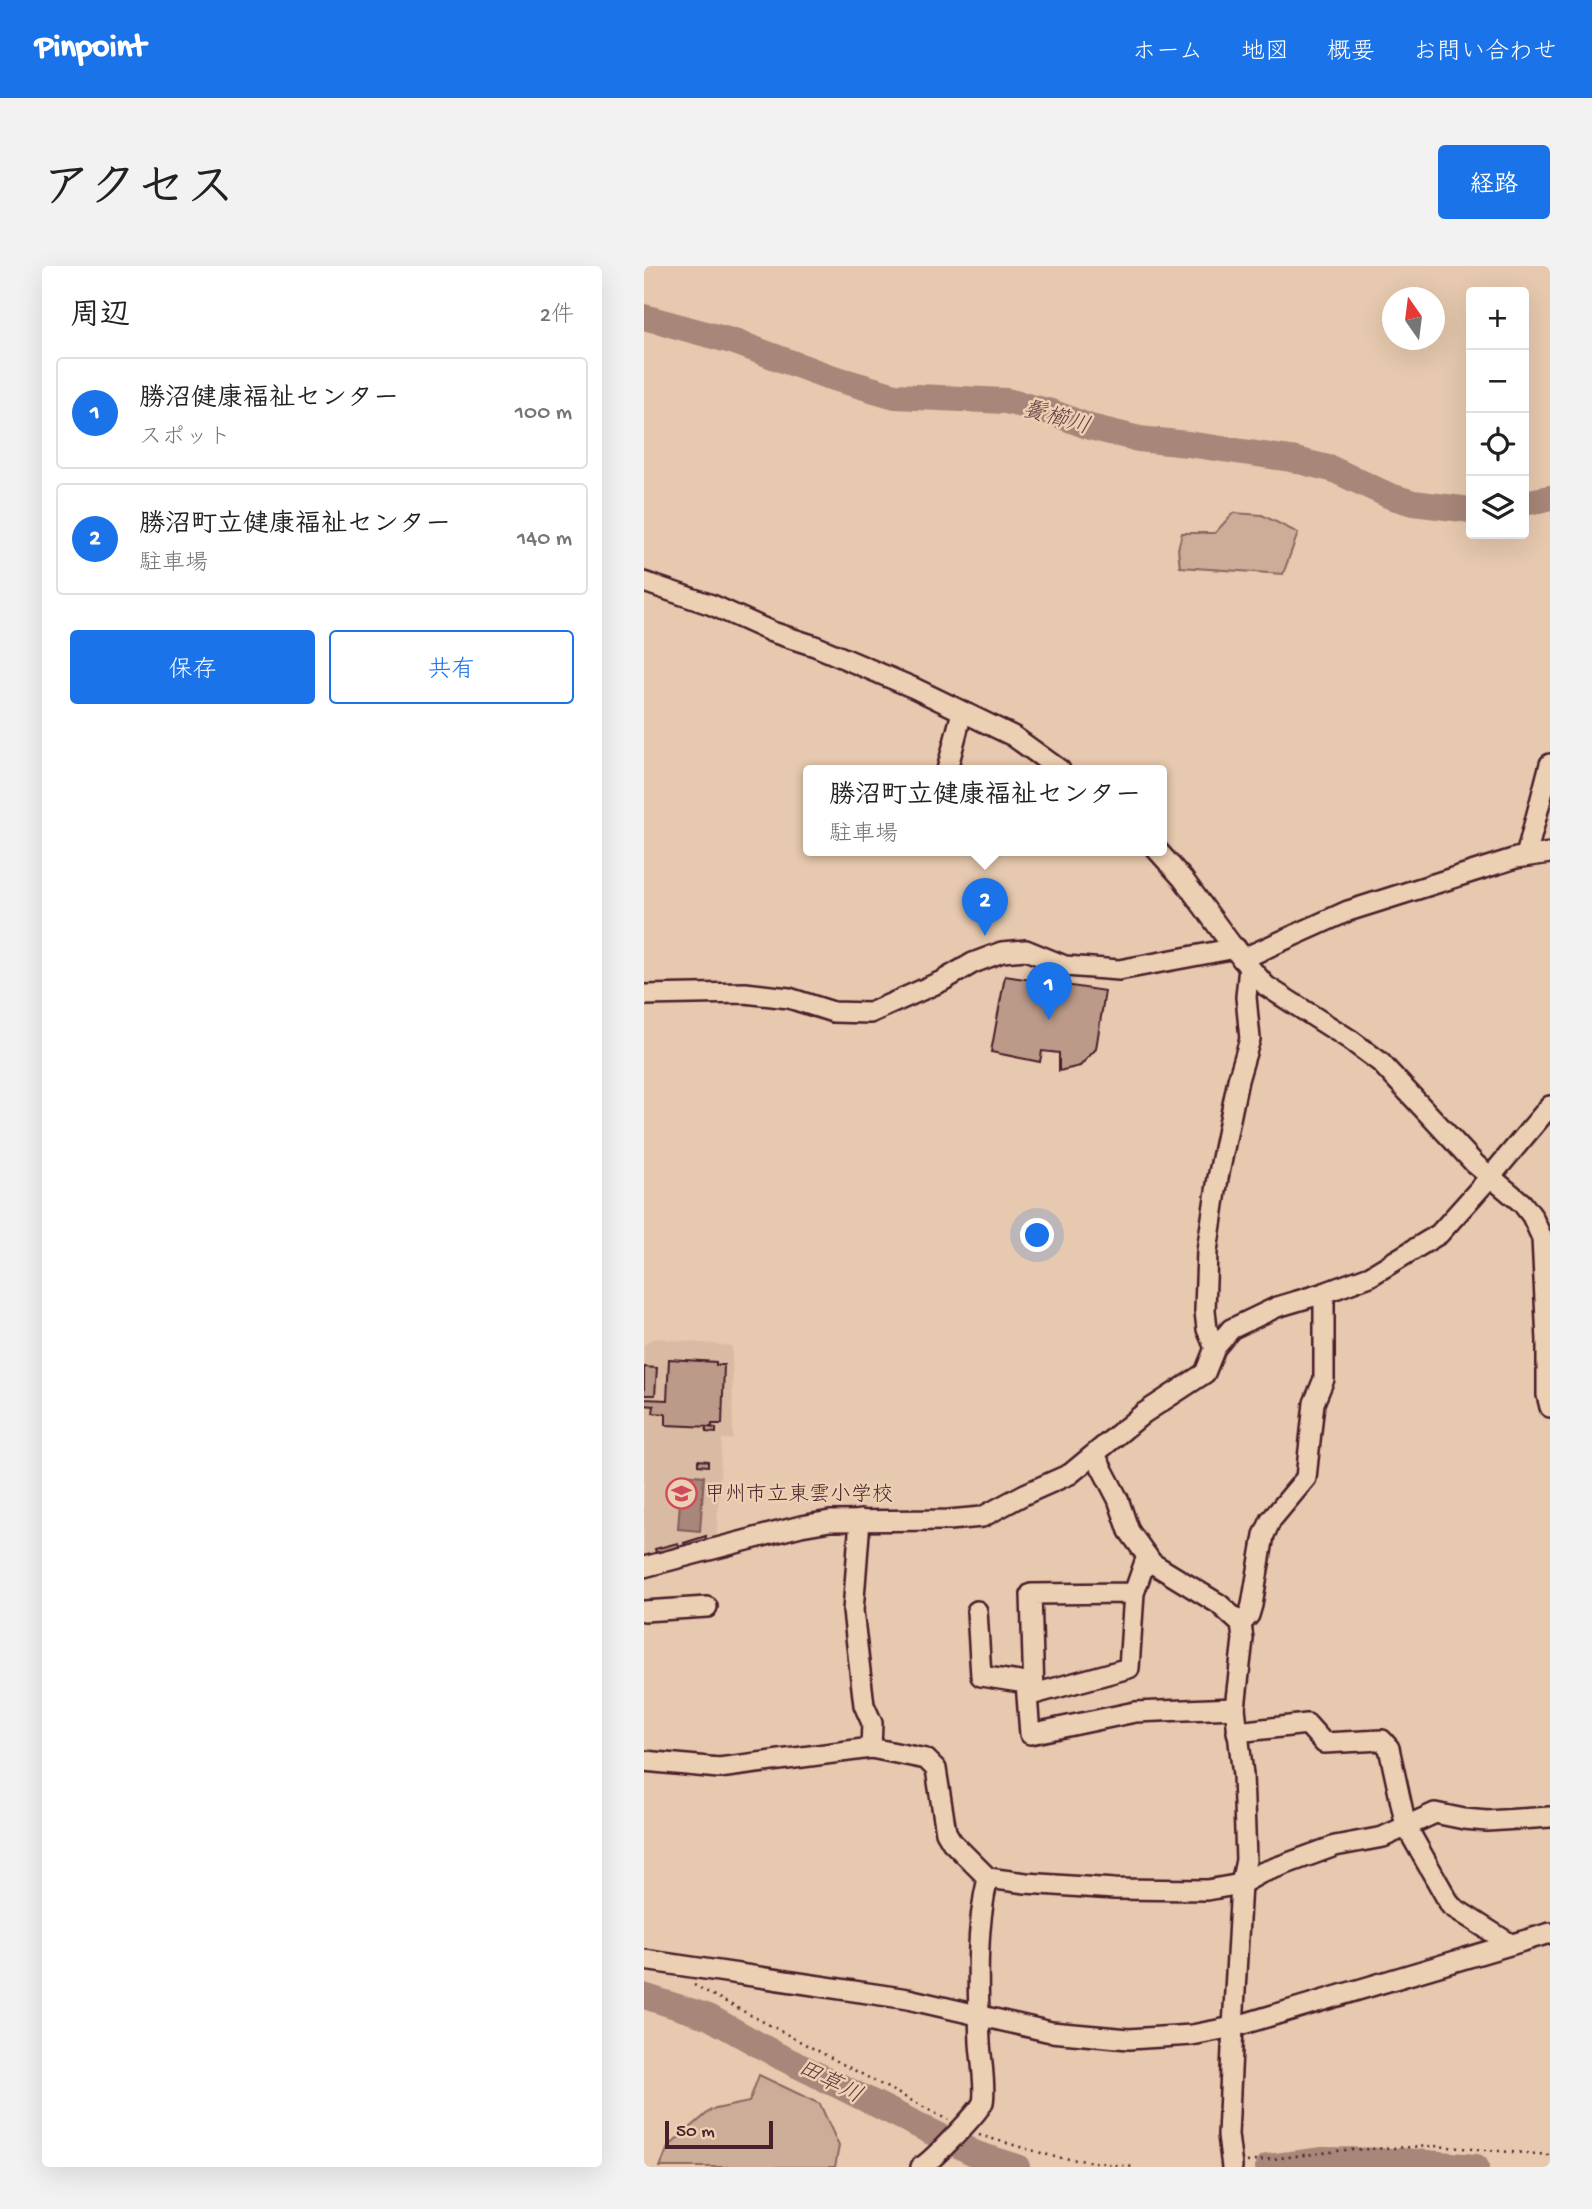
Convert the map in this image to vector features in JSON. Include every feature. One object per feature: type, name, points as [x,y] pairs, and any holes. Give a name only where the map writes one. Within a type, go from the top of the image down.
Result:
[{"type":"street","points":[[644,582],[712,605],[772,632],[815,646],[914,688],[1013,736],[1053,765]]},
{"type":"street","points":[[948,765],[962,712]]},
{"type":"street","points":[[1526,856],[1550,764]]},
{"type":"street","points":[[644,995],[745,993],[789,998],[833,1012],[870,1013],[1002,952],[1026,950],[1065,966],[1119,970],[1242,958],[1348,911],[1516,858],[1550,853]]},
{"type":"street","points":[[1162,856],[1266,986],[1380,1062],[1475,1164],[1522,1203],[1532,1216],[1542,1238],[1548,1341],[1547,1395],[1550,1407]]},
{"type":"street","points":[[1215,1348],[1207,1329],[1205,1311],[1206,1251],[1225,1141],[1250,1039],[1242,958]]},
{"type":"street","points":[[644,1567],[801,1526],[830,1521],[949,1520],[982,1517],[1070,1474],[1144,1413],[1205,1373],[1215,1348],[1231,1329],[1277,1307],[1370,1276],[1439,1234],[1550,1105]]},
{"type":"street","points":[[1241,1624],[1249,1615],[1252,1605],[1264,1535],[1271,1520],[1306,1478],[1314,1403],[1324,1379],[1324,1293]]},
{"type":"street","points":[[1095,1455],[1118,1499],[1129,1531],[1152,1563],[1219,1604],[1241,1624],[1243,1639],[1235,1708],[1243,1775],[1246,1860],[1241,1884],[1228,2135],[1232,2166]]},
{"type":"street","points":[[860,1520],[853,1611],[864,1705],[872,1723],[872,1748]]},
{"type":"street","points":[[1134,1593],[1031,1594],[1034,1694],[1129,1668],[1134,1593],[1147,1556]]},
{"type":"street","points":[[644,1611],[707,1607]]},
{"type":"street","points":[[978,1611],[981,1676],[1026,1683],[1030,1734],[1135,1712],[1235,1708]]},
{"type":"street","points":[[1237,1732],[1307,1724],[1324,1742],[1382,1740],[1389,1748],[1406,1826],[1451,1906],[1509,1943]]},
{"type":"street","points":[[644,1761],[719,1768],[872,1748],[926,1759],[936,1769],[946,1832],[988,1878],[1114,1889],[1207,1890],[1241,1884],[1306,1855],[1335,1846],[1383,1837],[1435,1813],[1487,1821],[1550,1817]]},
{"type":"street","points":[[929,2161],[982,2105],[985,2094],[981,2074],[979,1957],[988,1878]]},
{"type":"street","points":[[644,1961],[908,1999],[1051,2032],[1129,2039],[1192,2035],[1233,2027],[1550,1933]]},
{"type":"path","points":[[690,1983],[748,2012],[959,2130],[1055,2157],[1133,2167]]},
{"type":"path","points":[[1232,2166],[1346,2150],[1435,2146],[1550,2155]]},
{"type":"shaded area","points":[[1233,513],[1262,515],[1298,533],[1283,574],[1180,567],[1178,549],[1182,533],[1215,533]]},
{"type":"shaded area","name":"甲州市立東雲小学校","points":[[654,1338],[732,1346],[733,1439],[722,1439],[716,1548],[644,1567],[644,1345]]},
{"type":"shaded area","points":[[682,1474],[704,1476],[700,1531],[678,1529]]},
{"type":"shaded area","points":[[759,2075],[820,2104],[839,2146],[835,2167],[660,2167],[668,2147],[711,2110],[749,2102]]},
{"type":"building","points":[[1005,976],[1105,991],[1096,1049],[1080,1066],[1059,1071],[1059,1053],[1042,1051],[1040,1062],[991,1052]]},
{"type":"building","points":[[669,1359],[716,1362],[716,1365],[724,1365],[722,1424],[712,1424],[712,1427],[666,1425],[666,1414],[653,1413],[654,1406],[644,1405],[644,1399],[667,1400]]},
{"type":"building","points":[[644,1367],[657,1368],[655,1395],[644,1395]]},
{"type":"building","points":[[706,1427],[716,1428],[716,1433],[706,1432]]},
{"type":"building","points":[[698,1460],[708,1461],[708,1466],[698,1465]]},
{"type":"building","points":[[706,1536],[705,1543],[686,1548],[684,1543]]},
{"type":"building","points":[[678,1543],[680,1550],[657,1556],[655,1549]]},
{"type":"waterway","name":"鬢櫛川","points":[[644,317],[735,342],[827,376],[895,396],[1006,401],[1139,439],[1291,459],[1332,469],[1390,496],[1413,503],[1466,509]]},
{"type":"waterway","name":"鬢櫛川","points":[[1529,502],[1550,498]]},
{"type":"waterway","name":"田草川","points":[[644,1996],[709,2017],[779,2056],[976,2154],[1017,2167]]},
{"type":"waterway","name":"田草川","points":[[1268,2167],[1323,2160],[1402,2161],[1476,2167]]},
{"type":"place","name":"勝沼町立健康福祉センター","points":[[985,936]]},
{"type":"place","name":"勝沼健康福祉センター","points":[[1049,1020]]},
{"type":"place","name":"甲州市立東雲小学校","points":[[681,1493]]}]
